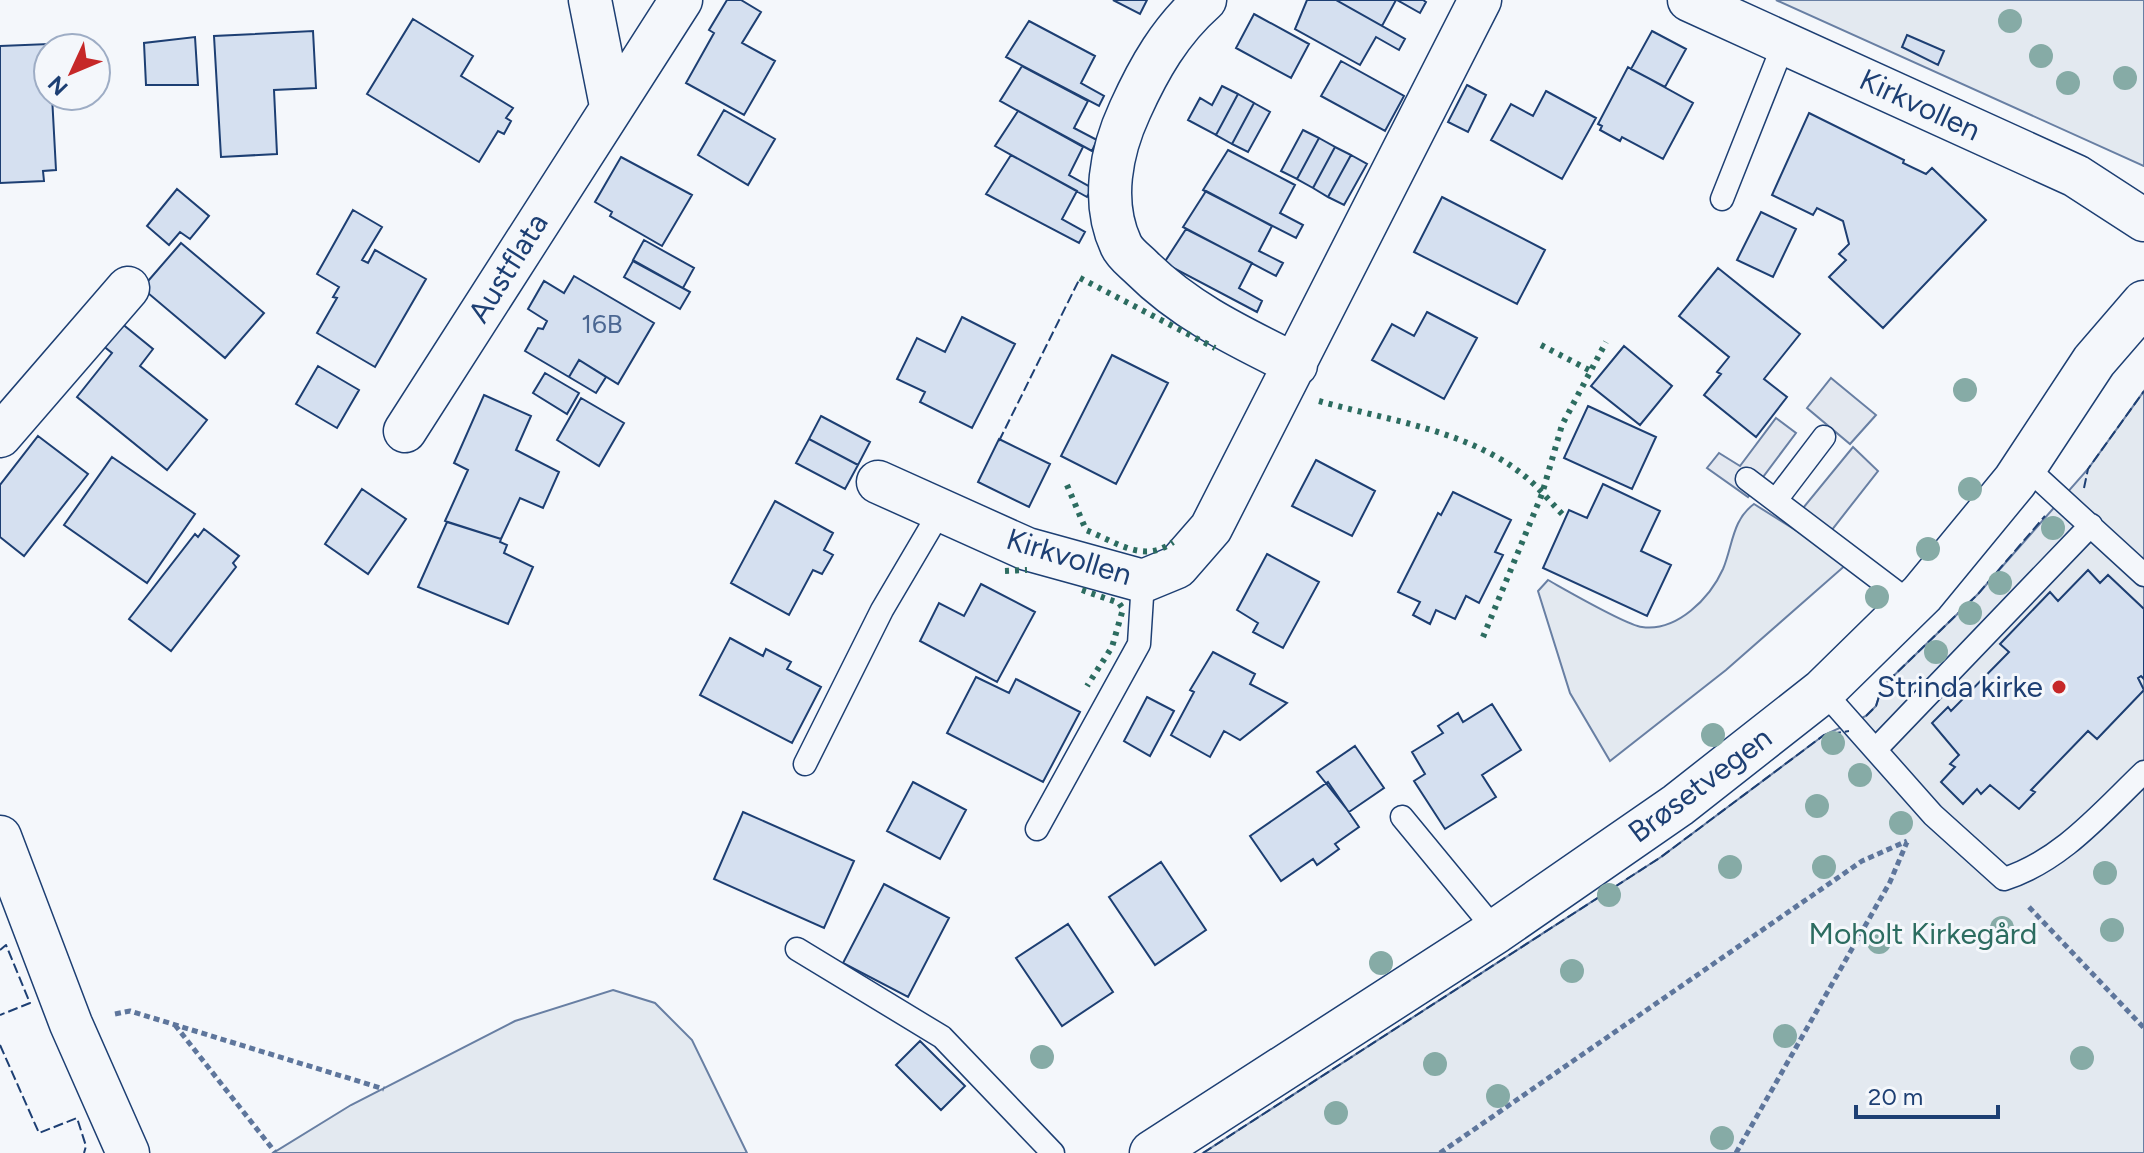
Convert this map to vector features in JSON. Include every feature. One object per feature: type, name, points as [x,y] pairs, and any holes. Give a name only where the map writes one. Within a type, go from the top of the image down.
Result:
[{"type":"street","points":[[590,0],[611,106]]},
{"type":"street","name":"Austflata","points":[[405,431],[681,0]]},
{"type":"street","points":[[1205,0],[1189,14],[1150,65],[1118,137],[1108,203],[1122,248],[1170,296],[1228,331],[1296,365]]},
{"type":"street","name":"Kirkvollen","points":[[878,482],[1027,549],[1143,581],[1177,567],[1211,528],[1480,0]]},
{"type":"street","name":"Kirkvollen","points":[[1689,0],[2076,176],[2144,220]]},
{"type":"street","points":[[0,436],[128,288]]},
{"type":"street","name":"Brøsetvegen","points":[[1152,1153],[1496,931],[1678,805],[1823,691],[1912,604],[2025,466],[2094,361],[2144,303]]},
{"type":"street","points":[[0,837],[71,1024],[128,1153]]},
{"type":"lane","points":[[1722,199],[1784,43]]},
{"type":"lane","points":[[1776,500],[1824,437]]},
{"type":"lane","points":[[2025,466],[2144,575]]},
{"type":"lane","points":[[1747,479],[1912,604]]},
{"type":"lane","points":[[805,764],[882,610],[941,510]]},
{"type":"lane","points":[[1877,748],[2091,525]]},
{"type":"lane","points":[[1037,829],[1139,644],[1143,581]]},
{"type":"lane","points":[[1823,691],[1877,748],[1933,815],[2004,879],[2032,870],[2070,843],[2144,772]]},
{"type":"lane","points":[[1402,817],[1496,931]]},
{"type":"lane","points":[[797,949],[942,1037],[1053,1153]]},
{"type":"path","points":[[1440,1153],[1862,861],[1907,841],[1933,815]]},
{"type":"path","points":[[1736,1153],[1890,882],[1907,841]]},
{"type":"path","points":[[2004,879],[2144,1028]]},
{"type":"path","points":[[71,1024],[130,1011],[384,1089]]},
{"type":"path","points":[[174,1024],[275,1152]]},
{"type":"green space","points":[[1776,0],[2144,0],[2144,166]]},
{"type":"green space","name":"Moholt Kirkegård","points":[[2144,391],[2144,1153],[1203,1153],[1661,857],[1824,735],[1866,716],[1876,706],[1882,687],[1978,594],[2088,469]]},
{"type":"green space","points":[[1754,504],[1848,563],[1726,670],[1610,761],[1570,693],[1538,591],[1548,580],[1634,625],[1655,627],[1668,624],[1691,611],[1710,591],[1723,569],[1737,525]]},
{"type":"green space","points":[[613,990],[655,1003],[692,1040],[747,1153],[273,1153],[351,1105],[515,1021]]},
{"type":"shaded area","points":[[1831,378],[1876,415],[1850,444],[1807,408]]},
{"type":"shaded area","points":[[1776,418],[1796,433],[1748,497],[1707,468],[1719,453],[1740,466]]},
{"type":"shaded area","points":[[1853,447],[1878,471],[1831,531],[1803,508]]},
{"type":"building","points":[[727,0],[741,0],[761,12],[742,43],[775,61],[744,115],[686,83],[714,33],[709,30]]},
{"type":"building","points":[[1113,0],[1147,0],[1140,14]]},
{"type":"building","points":[[1307,0],[1336,0],[1405,39],[1399,50],[1376,37],[1360,65],[1295,29]]},
{"type":"building","points":[[1336,0],[1396,0],[1382,26]]},
{"type":"building","points":[[1397,0],[1423,0],[1426,2],[1420,13]]},
{"type":"building","points":[[1254,14],[1309,44],[1291,78],[1236,48]]},
{"type":"building","points":[[413,19],[473,56],[461,76],[513,108],[506,118],[511,121],[504,134],[498,131],[479,162],[367,94]]},
{"type":"building","points":[[1029,21],[1095,56],[1081,83],[1104,96],[1099,106],[1006,57]]},
{"type":"building","points":[[313,31],[316,88],[274,90],[277,154],[221,157],[214,36]]},
{"type":"building","points":[[1652,31],[1686,49],[1665,87],[1631,69]]},
{"type":"building","points":[[1907,35],[1944,51],[1938,65],[1902,47]]},
{"type":"building","points":[[195,37],[198,85],[146,85],[144,43]]},
{"type":"building","points":[[32,45],[32,112],[53,112],[56,170],[43,171],[44,181],[0,183],[0,46]]},
{"type":"building","points":[[1341,61],[1404,96],[1385,131],[1321,96]]},
{"type":"building","points":[[1022,66],[1088,101],[1074,128],[1097,140],[1092,151],[1000,101]]},
{"type":"building","points":[[1628,67],[1693,103],[1663,159],[1622,137],[1620,141],[1600,130],[1602,126],[1598,124]]},
{"type":"building","points":[[1467,85],[1486,95],[1468,132],[1448,122]]},
{"type":"building","points":[[1222,86],[1238,94],[1216,135],[1188,120],[1200,98],[1212,105]]},
{"type":"building","points":[[1546,91],[1596,118],[1562,179],[1491,140],[1511,104],[1533,116]]},
{"type":"building","points":[[1238,94],[1254,103],[1232,144],[1216,135]]},
{"type":"building","points":[[1254,103],[1270,112],[1248,152],[1232,144]]},
{"type":"building","points":[[724,110],[775,139],[748,185],[698,155]]},
{"type":"building","points":[[1018,111],[1083,147],[1069,175],[1092,188],[1087,197],[995,146]]},
{"type":"building","points":[[1809,113],[1926,174],[1932,168],[1986,220],[1883,328],[1829,277],[1846,260],[1839,254],[1849,244],[1843,221],[1817,208],[1813,215],[1772,195]]},
{"type":"building","points":[[1303,130],[1319,138],[1297,179],[1281,171]]},
{"type":"building","points":[[1319,138],[1335,147],[1313,188],[1297,179]]},
{"type":"building","points":[[1335,147],[1351,155],[1328,197],[1313,188]]},
{"type":"building","points":[[1228,150],[1295,185],[1280,213],[1303,225],[1296,238],[1203,190]]},
{"type":"building","points":[[1011,155],[1077,191],[1062,219],[1085,232],[1079,243],[986,194]]},
{"type":"building","points":[[1351,155],[1367,164],[1344,205],[1328,197]]},
{"type":"building","points":[[621,157],[692,195],[662,246],[610,216],[612,212],[595,202]]},
{"type":"building","points":[[177,189],[209,216],[190,239],[180,232],[169,245],[147,226]]},
{"type":"building","points":[[1206,191],[1272,226],[1259,251],[1283,263],[1276,276],[1183,227]]},
{"type":"building","points":[[1442,197],[1545,250],[1517,304],[1414,252]]},
{"type":"building","points":[[353,210],[382,227],[362,260],[368,263],[375,250],[426,279],[375,367],[317,333],[337,298],[333,297],[339,287],[317,274]]},
{"type":"building","points":[[1761,212],[1796,229],[1773,277],[1737,260]]},
{"type":"building","points":[[1186,229],[1252,263],[1239,288],[1262,301],[1257,312],[1164,263]]},
{"type":"building","points":[[644,240],[694,268],[683,288],[633,260]]},
{"type":"building","points":[[181,243],[264,313],[225,358],[142,288]]},
{"type":"building","points":[[633,261],[690,292],[680,309],[624,277]]},
{"type":"building","points":[[1718,268],[1800,334],[1764,379],[1787,397],[1756,437],[1704,395],[1721,374],[1717,372],[1729,357],[1679,316]]},
{"type":"building","points":[[574,276],[654,323],[618,384],[579,360],[569,377],[525,351],[538,328],[543,329],[547,321],[528,309],[544,281],[564,293]]},
{"type":"building","points":[[1427,312],[1477,338],[1444,399],[1372,360],[1392,324],[1414,336]]},
{"type":"building","points":[[962,317],[1015,344],[972,428],[920,402],[925,392],[897,379],[917,338],[945,352]]},
{"type":"building","points":[[115,318],[153,349],[140,366],[207,420],[167,470],[77,397],[112,353],[97,341]]},
{"type":"building","points":[[1624,346],[1672,386],[1640,425],[1591,386]]},
{"type":"building","points":[[1112,355],[1168,383],[1116,484],[1061,456]]},
{"type":"building","points":[[579,360],[606,377],[596,393],[569,377]]},
{"type":"building","points":[[318,366],[359,390],[337,428],[296,404]]},
{"type":"building","points":[[545,373],[579,393],[567,414],[533,393]]},
{"type":"building","points":[[484,395],[531,416],[516,450],[559,472],[543,508],[520,498],[501,539],[445,521],[468,470],[454,463]]},
{"type":"building","points":[[581,398],[624,423],[599,466],[557,440]]},
{"type":"building","points":[[1588,406],[1656,437],[1632,489],[1564,458]]},
{"type":"building","points":[[821,416],[870,442],[858,465],[809,439]]},
{"type":"building","points":[[38,436],[88,474],[24,556],[0,537],[0,485]]},
{"type":"building","points":[[809,439],[858,465],[845,489],[796,463]]},
{"type":"building","points":[[999,439],[1050,464],[1029,507],[978,482]]},
{"type":"building","points":[[112,457],[195,514],[147,583],[64,525]]},
{"type":"building","points":[[1316,460],[1375,491],[1352,536],[1292,506]]},
{"type":"building","points":[[1603,484],[1660,511],[1641,551],[1671,565],[1647,616],[1543,568],[1569,510],[1587,518]]},
{"type":"building","points":[[362,489],[406,519],[368,574],[325,544]]},
{"type":"building","points":[[1453,492],[1511,520],[1495,552],[1503,555],[1479,603],[1466,596],[1455,619],[1436,610],[1430,624],[1413,615],[1420,602],[1398,592],[1438,513],[1441,515]]},
{"type":"building","points":[[775,501],[833,533],[824,550],[833,555],[822,574],[813,570],[789,615],[731,583]]},
{"type":"building","points":[[447,522],[501,539],[500,542],[507,545],[504,553],[533,567],[508,624],[418,587]]},
{"type":"building","points":[[204,529],[239,556],[233,563],[236,567],[171,651],[129,619],[195,534],[198,537]]},
{"type":"building","points":[[1267,554],[1319,582],[1283,648],[1253,632],[1258,623],[1237,610]]},
{"type":"building","name":"Strinda kirke","points":[[2088,570],[2100,583],[2108,575],[2144,609],[2144,679],[2141,676],[2138,678],[2144,690],[2097,739],[2088,731],[2031,790],[2035,792],[2019,809],[1990,785],[1981,794],[1977,789],[1963,804],[1941,782],[1955,767],[1950,764],[1959,755],[1932,723],[1948,707],[1951,711],[2009,652],[2000,644],[2050,592],[2058,601]]},
{"type":"building","points":[[981,584],[1035,612],[997,682],[920,641],[939,603],[964,616]]},
{"type":"building","points":[[730,638],[763,656],[766,649],[791,662],[787,669],[821,687],[792,743],[700,695]]},
{"type":"building","points":[[1213,652],[1255,674],[1250,684],[1287,703],[1240,740],[1224,731],[1210,757],[1171,735],[1194,692],[1190,690]]},
{"type":"building","points":[[976,677],[1009,693],[1016,679],[1080,712],[1043,782],[947,733]]},
{"type":"building","points":[[1147,697],[1174,711],[1150,756],[1124,741]]},
{"type":"building","points":[[1492,704],[1521,750],[1482,775],[1496,797],[1445,829],[1414,781],[1425,774],[1412,752],[1443,733],[1438,726],[1458,713],[1463,722]]},
{"type":"building","points":[[1355,746],[1384,788],[1349,812],[1317,772]]},
{"type":"building","points":[[913,782],[966,810],[940,859],[887,831]]},
{"type":"building","points":[[1328,782],[1359,827],[1335,844],[1339,849],[1317,865],[1313,859],[1281,881],[1250,836]]},
{"type":"building","points":[[743,812],[854,861],[824,928],[714,879]]},
{"type":"building","points":[[1161,862],[1206,930],[1155,965],[1109,897]]},
{"type":"building","points":[[884,884],[949,918],[908,997],[843,963]]},
{"type":"building","points":[[1068,924],[1113,992],[1062,1026],[1016,958]]},
{"type":"building","points":[[920,1041],[965,1086],[941,1110],[896,1065]]},
{"type":"hedge","points":[[1080,278],[1215,348]]},
{"type":"hedge","points":[[1483,637],[1542,494],[1562,425],[1606,342]]},
{"type":"hedge","points":[[1541,345],[1591,371]]},
{"type":"hedge","points":[[1319,401],[1425,428],[1476,447],[1522,474],[1566,518]]},
{"type":"hedge","points":[[1067,485],[1086,530],[1141,551],[1162,548],[1173,542]]},
{"type":"hedge","points":[[1005,571],[1027,570]]},
{"type":"hedge","points":[[1082,590],[1119,603],[1123,609],[1112,647],[1087,686]]},
{"type":"fence","points":[[999,441],[1080,278]]},
{"type":"fence","points":[[2084,488],[2088,469],[2144,391]]},
{"type":"fence","points":[[1866,716],[1876,706],[1882,687],[1978,594],[2045,516]]},
{"type":"fence","points":[[1203,1153],[1661,857],[1824,735],[1849,731]]},
{"type":"fence","points":[[0,950],[6,945],[30,1003],[0,1015]]},
{"type":"fence","points":[[0,1045],[39,1133],[77,1118],[86,1146],[84,1153]]},
{"type":"place","name":"Strinda kirke","points":[[2059,687]]}]
